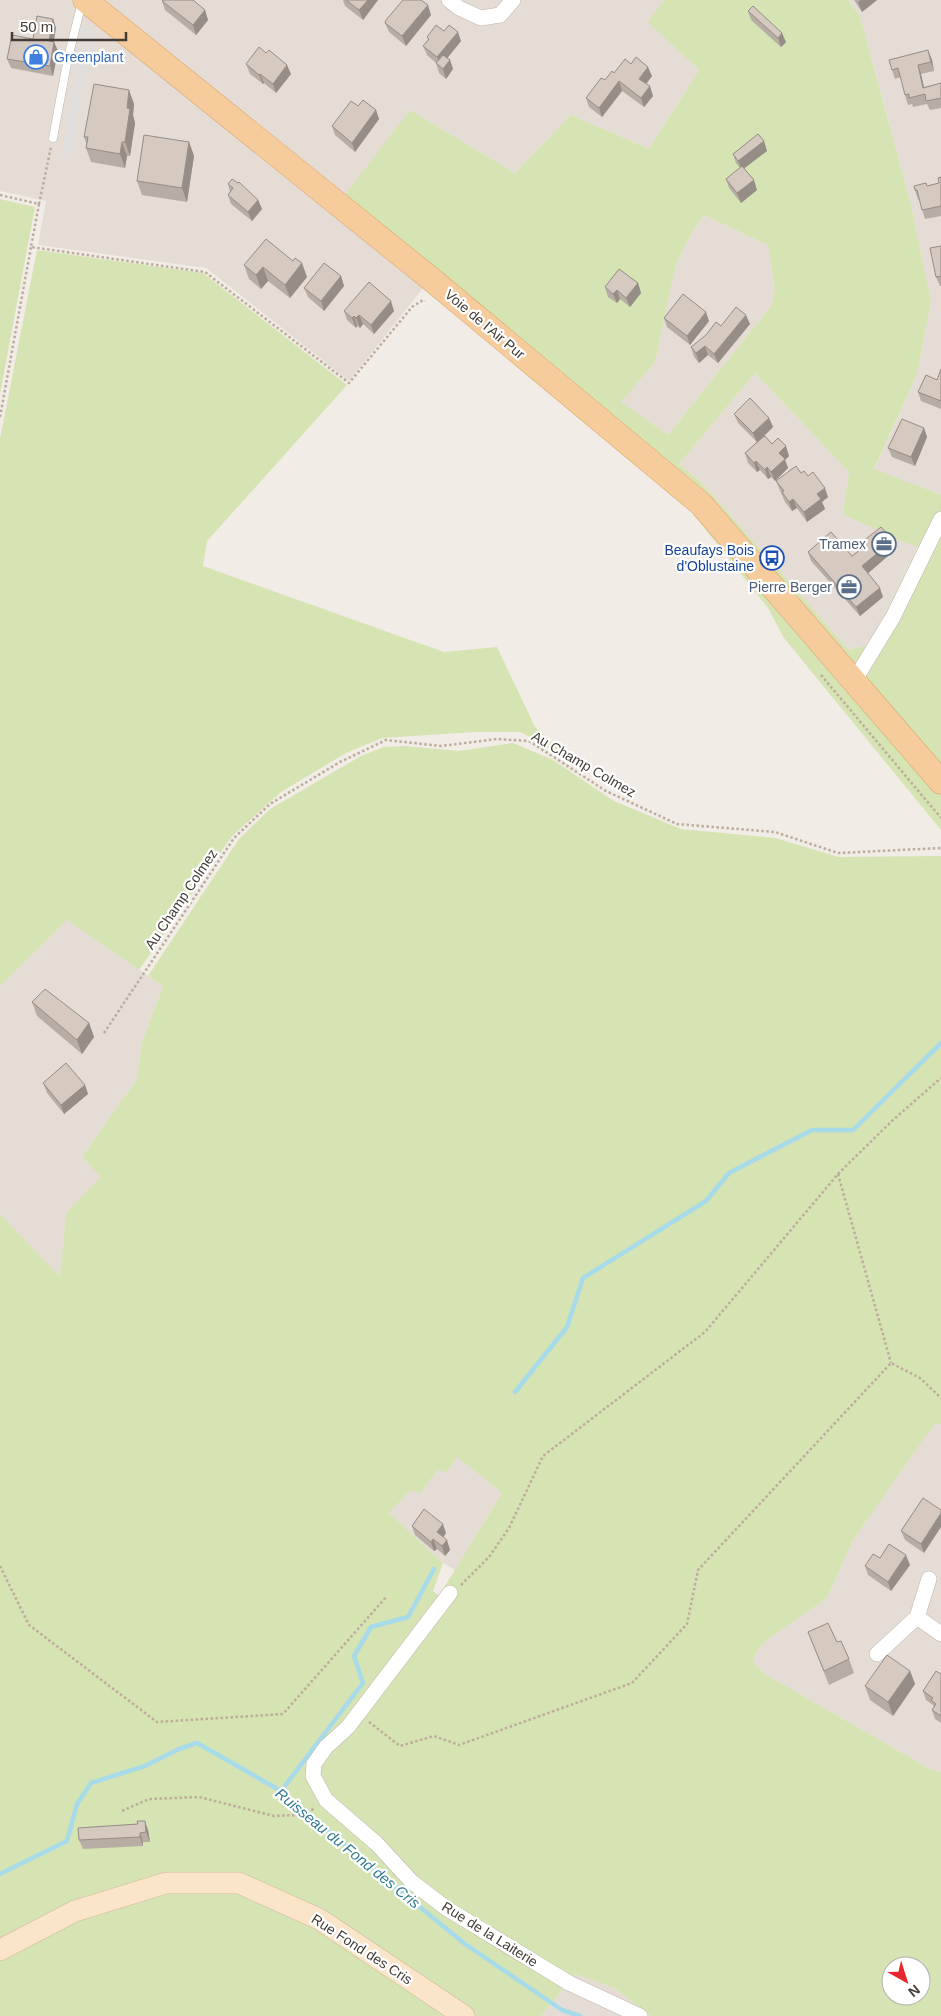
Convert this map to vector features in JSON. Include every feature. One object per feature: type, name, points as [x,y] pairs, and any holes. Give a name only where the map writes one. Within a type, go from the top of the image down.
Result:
[{"type":"main road","name":"Voie de l'Air Pur","points":[[84,0],[402,255],[682,486],[701,504],[941,782]]},
{"type":"street","points":[[449,0],[459,8],[481,18],[500,15],[513,0]]},
{"type":"street","points":[[854,681],[893,617],[941,519]]},
{"type":"street","points":[[878,1654],[917,1617],[929,1580]]},
{"type":"street","name":"Rue de la Laiterie","points":[[450,1593],[348,1727],[326,1747],[314,1764],[313,1776],[326,1800],[377,1844],[412,1882],[446,1908],[569,1983],[640,2016]]},
{"type":"street","points":[[917,1617],[941,1634]]},
{"type":"street","name":"Rue Fond des Cris","points":[[0,1950],[75,1911],[166,1883],[239,1884],[320,1919],[464,2016]]},
{"type":"lane","points":[[53,138],[68,58],[84,0]]},
{"type":"path","points":[[0,417],[53,138]]},
{"type":"path","points":[[0,196],[39,204]]},
{"type":"path","points":[[31,247],[205,272],[349,383],[412,307],[422,300],[428,302]]},
{"type":"path","points":[[820,673],[941,818]]},
{"type":"path","name":"Au Champ Colmez","points":[[104,1033],[234,838],[270,804],[340,762],[386,740],[441,746],[496,739],[529,741],[606,791],[676,824],[775,832],[838,853],[941,848]]},
{"type":"path","points":[[450,1593],[468,1581],[484,1563],[509,1528],[543,1456],[705,1332],[838,1174],[941,1078]]},
{"type":"path","points":[[838,1174],[891,1363],[920,1378],[941,1398]]},
{"type":"path","points":[[358,1714],[400,1746],[434,1736],[459,1745],[632,1683],[687,1624],[698,1570],[891,1363]]},
{"type":"path","points":[[0,1566],[29,1625],[158,1722],[283,1714],[386,1596]]},
{"type":"path","points":[[122,1811],[149,1799],[199,1798],[274,1816],[298,1815],[330,1803]]},
{"type":"shaded area","points":[[0,0],[664,0],[649,22],[699,70],[649,149],[571,115],[515,173],[410,110],[424,287],[349,381],[206,268],[38,245],[46,201],[0,191]]},
{"type":"shaded area","points":[[848,0],[941,0],[941,495],[874,470],[917,374],[931,301],[910,201],[876,74],[860,16]]},
{"type":"shaded area","points":[[81,23],[96,33],[88,76],[70,74]]},
{"type":"shaded area","points":[[73,78],[84,79],[71,160],[61,158]]},
{"type":"shaded area","points":[[704,215],[768,245],[775,291],[771,306],[668,435],[620,402],[655,362],[676,264],[692,232]]},
{"type":"shaded area","points":[[755,373],[849,472],[843,514],[889,536],[918,546],[870,644],[849,650],[701,482],[679,464]]},
{"type":"shaded area","points":[[67,920],[163,986],[142,1042],[137,1079],[82,1157],[102,1177],[66,1213],[60,1278],[0,1214],[0,986]]},
{"type":"shaded area","points":[[934,1423],[941,1424],[941,1772],[930,1769],[765,1674],[753,1662],[756,1652],[768,1639],[827,1598],[853,1540]]},
{"type":"shaded area","points":[[457,1457],[502,1493],[455,1570],[443,1563],[389,1513],[410,1489],[420,1494],[437,1470]]},
{"type":"shaded area","points":[[575,1974],[614,1988],[651,2016],[541,2016]]},
{"type":"green space","points":[[664,0],[848,0],[860,16],[910,201],[931,301],[917,374],[874,469],[941,495],[941,830],[784,638],[768,608],[690,510],[344,196],[410,110],[515,173],[571,115],[649,149],[699,70],[648,22]],"holes":[[[704,215],[768,245],[775,290],[771,306],[668,435],[621,402],[655,362],[676,264],[692,232]],[[755,373],[849,472],[843,514],[889,536],[918,547],[870,644],[849,650],[701,482],[679,464]]]},
{"type":"green space","points":[[0,199],[35,207],[0,394]]},
{"type":"green space","points":[[37,250],[203,273],[347,385],[207,541],[203,566],[444,652],[497,647],[535,727],[576,764],[521,732],[475,732],[382,738],[346,753],[281,792],[232,836],[139,970],[67,920],[0,986],[0,439]]},
{"type":"green space","points":[[513,743],[553,760],[614,801],[681,829],[775,838],[839,857],[941,856],[941,1424],[934,1424],[853,1540],[827,1598],[768,1639],[756,1652],[753,1662],[765,1674],[930,1769],[941,1772],[941,2016],[651,2016],[614,1988],[575,1974],[541,2016],[0,2016],[0,1214],[60,1277],[66,1213],[101,1177],[82,1157],[137,1079],[142,1042],[163,986],[148,976],[239,839],[270,809],[361,756],[384,747],[405,746],[459,751]],"holes":[[[457,1457],[502,1493],[439,1596],[433,1591],[443,1563],[389,1513],[410,1490],[420,1494],[437,1470],[446,1472]]]},
{"type":"building","points":[[163,0],[193,0],[205,10],[193,25]]},
{"type":"building","points":[[346,0],[368,0],[359,10]]},
{"type":"building","points":[[403,0],[421,0],[428,5],[402,36],[385,23]]},
{"type":"building","points":[[753,6],[782,33],[778,38],[748,11]]},
{"type":"building","points":[[37,16],[53,19],[49,41],[54,42],[50,66],[7,59],[12,35],[33,39]]},
{"type":"building","points":[[436,25],[444,31],[449,25],[458,32],[437,57],[423,46]]},
{"type":"building","points":[[259,47],[266,53],[269,50],[287,65],[273,84],[246,64]]},
{"type":"building","points":[[928,50],[931,62],[918,65],[923,88],[941,83],[941,98],[926,101],[925,94],[909,98],[909,94],[905,95],[898,68],[892,70],[889,60]]},
{"type":"building","points":[[443,55],[450,60],[443,69],[436,63]]},
{"type":"building","points":[[636,57],[648,67],[639,79],[650,86],[641,98],[619,81],[599,108],[586,98],[601,78],[605,80],[612,71],[614,73],[625,59],[631,64]]},
{"type":"building","points":[[94,84],[129,90],[127,108],[130,109],[125,142],[122,142],[120,154],[86,148],[88,137],[84,137]]},
{"type":"building","points":[[363,100],[376,110],[352,143],[332,126],[351,101],[358,106]]},
{"type":"building","points":[[758,134],[764,141],[738,161],[733,154]]},
{"type":"building","points":[[144,135],[189,142],[182,188],[137,181]]},
{"type":"building","points":[[742,166],[754,180],[737,193],[726,179]]},
{"type":"building","points":[[941,177],[941,206],[922,210],[917,190],[915,190],[914,186],[926,183],[927,186],[939,183],[938,178]]},
{"type":"building","points":[[232,179],[239,182],[258,200],[248,212],[228,195],[233,188],[228,184]]},
{"type":"building","points":[[266,239],[293,261],[295,258],[302,263],[285,285],[263,267],[256,275],[244,265]]},
{"type":"building","points":[[941,246],[941,276],[936,277],[930,248]]},
{"type":"building","points":[[324,263],[341,276],[321,301],[304,288]]},
{"type":"building","points":[[619,269],[638,283],[626,298],[617,290],[613,294],[605,287]]},
{"type":"building","points":[[369,282],[391,301],[371,325],[359,315],[356,318],[354,316],[352,318],[344,311]]},
{"type":"building","points":[[683,294],[706,312],[687,336],[664,318]]},
{"type":"building","points":[[736,307],[746,315],[714,354],[705,346],[696,353],[691,347],[706,335],[716,322],[721,326]]},
{"type":"building","points":[[941,369],[941,401],[918,392],[926,375],[937,380]]},
{"type":"building","points":[[750,398],[769,418],[753,433],[734,414]]},
{"type":"building","points":[[902,419],[924,428],[911,457],[888,448]]},
{"type":"building","points":[[765,436],[772,444],[778,438],[786,446],[779,453],[785,459],[771,472],[767,467],[765,470],[756,461],[754,463],[745,453]]},
{"type":"building","points":[[796,466],[801,473],[804,471],[808,476],[813,472],[825,488],[817,494],[821,499],[804,512],[793,499],[789,502],[782,492],[784,491],[776,481]]},
{"type":"building","points":[[881,527],[893,540],[862,566],[880,588],[856,607],[808,552],[831,532],[852,556],[860,550],[857,546]]},
{"type":"building","points":[[45,989],[89,1023],[77,1040],[32,1002]]},
{"type":"building","points":[[66,1063],[85,1085],[61,1105],[43,1083]]},
{"type":"building","points":[[923,1498],[941,1510],[941,1513],[921,1544],[901,1531]]},
{"type":"building","points":[[424,1509],[443,1524],[437,1532],[447,1540],[442,1546],[433,1539],[431,1542],[412,1526]]},
{"type":"building","points":[[889,1544],[906,1555],[888,1582],[865,1566],[873,1554],[880,1558]]},
{"type":"building","points":[[828,1623],[837,1642],[841,1641],[849,1659],[824,1671],[808,1632]]},
{"type":"building","points":[[887,1655],[910,1671],[888,1702],[865,1686]]},
{"type":"building","points":[[936,1671],[941,1674],[941,1716],[932,1710],[936,1704],[931,1700],[933,1698],[923,1691]]},
{"type":"building","points":[[137,1821],[145,1821],[146,1832],[140,1833],[140,1837],[79,1840],[78,1828],[138,1824]]},
{"type":"waterway","points":[[515,1392],[567,1327],[583,1278],[706,1201],[729,1173],[812,1130],[853,1130],[941,1043]]},
{"type":"waterway","points":[[281,1791],[363,1683],[354,1656],[371,1627],[408,1617],[434,1569]]},
{"type":"waterway","name":"Ruisseau du Fond des Cris","points":[[0,1874],[67,1841],[77,1804],[91,1783],[145,1766],[179,1749],[197,1743],[281,1791],[465,1944],[562,2010],[580,2016]]},
{"type":"place","name":"Greenplant","points":[[36,57]]},
{"type":"place","name":"Tramex","points":[[884,544]]},
{"type":"place","name":"Beaufays Bois d'Oblustaine","points":[[772,558]]},
{"type":"place","name":"Pierre Berger","points":[[849,587]]}]
